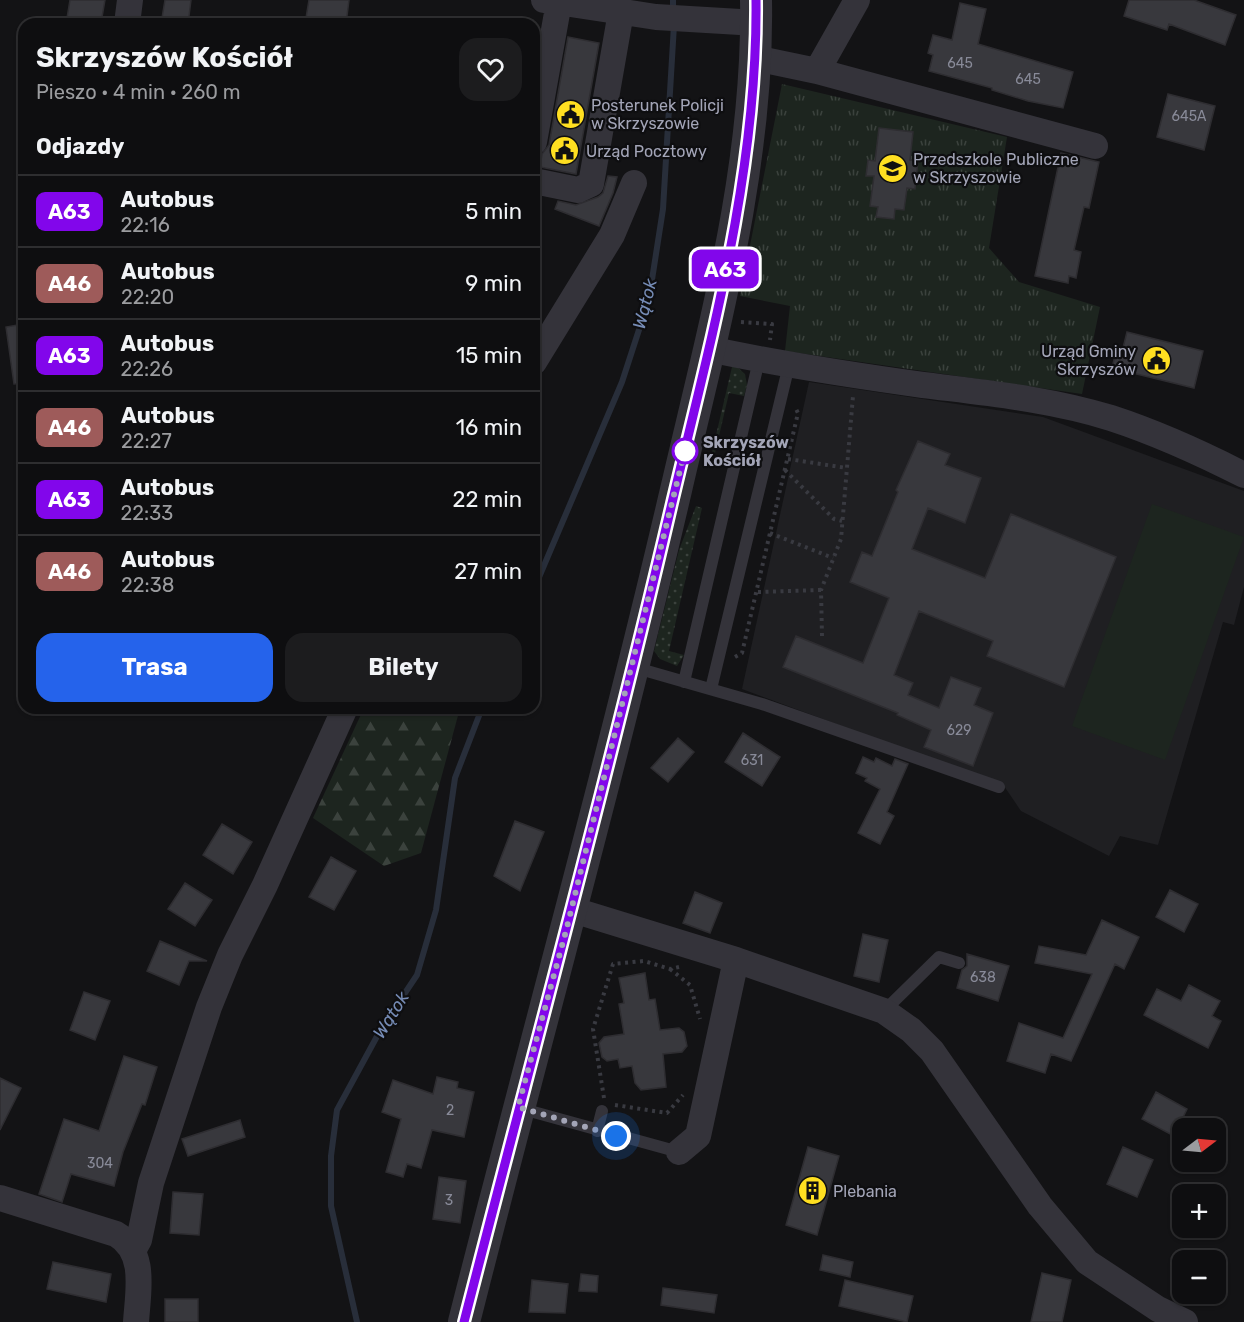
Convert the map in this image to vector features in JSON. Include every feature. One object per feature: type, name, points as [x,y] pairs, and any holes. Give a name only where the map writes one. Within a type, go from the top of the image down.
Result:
[{"type":"street","points":[[128,18],[130,0]]},
{"type":"street","points":[[817,71],[857,0]]},
{"type":"street","points":[[464,1322],[632,667],[709,349],[742,178],[755,58],[756,12],[698,20],[656,17],[552,1],[540,95]]},
{"type":"street","points":[[540,182],[578,190],[591,184],[621,12]]},
{"type":"street","points":[[755,58],[817,71],[1095,146]]},
{"type":"street","points":[[540,352],[612,235],[634,183]]},
{"type":"street","points":[[709,349],[764,352],[789,365],[1034,399],[1111,418],[1193,448],[1244,475]]},
{"type":"street","points":[[136,1322],[138,1281],[134,1249],[140,1240],[151,1183],[209,1007],[230,955],[265,885],[342,714]]},
{"type":"street","points":[[570,909],[736,960],[884,1011],[911,1030],[932,1051],[1040,1206],[1087,1262],[1158,1309],[1185,1322]]},
{"type":"street","points":[[679,1152],[698,1136],[736,960]]},
{"type":"street","points":[[0,1198],[116,1234],[134,1249]]},
{"type":"lane","points":[[684,682],[764,352]]},
{"type":"lane","points":[[711,689],[789,365]]},
{"type":"lane","points":[[632,667],[773,708],[999,787]]},
{"type":"lane","points":[[884,1011],[939,957],[959,963]]},
{"type":"lane","points":[[518,1107],[597,1131],[679,1152]]},
{"type":"lane","points":[[597,1131],[602,1111]]},
{"type":"path","points":[[729,321],[772,324],[764,352]]},
{"type":"path","points":[[822,636],[821,590],[841,539],[854,400],[852,391]]},
{"type":"path","points":[[725,662],[742,653],[798,413],[794,405]]},
{"type":"path","points":[[788,459],[847,468]]},
{"type":"path","points":[[785,470],[834,519],[842,521]]},
{"type":"path","points":[[771,534],[833,558]]},
{"type":"path","points":[[758,592],[821,590]]},
{"type":"path","points":[[690,1086],[667,1113],[605,1104],[593,1029],[613,964],[644,961],[670,969],[690,985],[700,1019],[698,1030]]},
{"type":"shaded area","points":[[809,382],[1043,417],[1244,491],[1244,587],[1234,625],[1223,622],[1158,845],[1120,836],[1109,856],[1021,811],[1004,786],[742,689]]},
{"type":"green space","points":[[782,84],[1007,137],[989,248],[1019,282],[1100,307],[1082,394],[785,351],[790,306],[740,296]]},
{"type":"green space","points":[[736,366],[745,374],[747,385],[744,396],[729,393],[712,466],[709,465],[732,367]]},
{"type":"green space","points":[[1152,504],[1244,537],[1165,760],[1072,726]]},
{"type":"green space","points":[[696,506],[702,508],[669,651],[684,655],[677,666],[660,659],[654,651],[679,550]]},
{"type":"green space","points":[[361,714],[458,714],[421,853],[384,866],[313,818]]},
{"type":"building","points":[[70,0],[105,0],[102,18],[67,18]]},
{"type":"building","points":[[165,0],[191,0],[189,18],[162,18]]},
{"type":"building","points":[[309,0],[349,0],[347,18],[306,18]]},
{"type":"building","points":[[1129,0],[1194,0],[1236,15],[1225,45],[1169,24],[1167,30],[1124,16]]},
{"type":"building","points":[[960,3],[986,9],[978,44],[1073,72],[1063,108],[1028,101],[992,90],[992,88],[929,71],[933,55],[928,53],[933,35],[952,40]]},
{"type":"building","points":[[568,37],[599,43],[576,174],[540,167],[542,154],[549,145]]},
{"type":"building","points":[[1168,94],[1215,106],[1204,150],[1157,137]]},
{"type":"building","name":"Przedszkole Publiczne w Skrzyszowie","points":[[879,128],[913,132],[910,160],[918,161],[915,189],[907,188],[904,210],[895,209],[894,219],[876,217],[878,207],[870,206],[874,176],[866,176],[868,160],[875,161]]},
{"type":"building","points":[[1061,153],[1099,162],[1089,208],[1084,207],[1074,250],[1081,252],[1076,278],[1069,276],[1068,283],[1035,276]]},
{"type":"building","points":[[608,176],[617,177],[599,226],[555,209],[558,201],[576,205],[598,197],[603,193]]},
{"type":"building","points":[[18,325],[18,384],[14,384],[6,327]]},
{"type":"building","name":"Urząd Gminy Skrzyszów","points":[[1127,332],[1203,351],[1194,388],[1112,368],[1117,347],[1123,348]]},
{"type":"building","points":[[918,441],[950,454],[945,465],[981,478],[965,523],[928,508],[912,549],[985,578],[1011,514],[1116,557],[1064,687],[987,656],[993,641],[919,611],[894,675],[913,683],[908,695],[939,708],[951,677],[981,688],[974,705],[993,713],[973,766],[924,747],[931,730],[897,715],[898,713],[783,667],[796,636],[863,663],[889,598],[850,582],[862,552],[872,556],[898,492],[896,490]]},
{"type":"building","points":[[743,733],[780,757],[762,786],[725,762]]},
{"type":"building","points":[[678,738],[694,752],[668,782],[651,768]]},
{"type":"building","points":[[863,757],[874,762],[876,758],[892,766],[895,759],[908,764],[887,812],[894,816],[880,844],[858,833],[880,789],[865,781],[867,778],[856,773]]},
{"type":"building","points":[[515,821],[544,832],[520,891],[494,876]]},
{"type":"building","points":[[222,824],[252,842],[233,874],[203,855]]},
{"type":"building","points":[[331,857],[356,871],[334,910],[309,897]]},
{"type":"building","points":[[185,883],[212,900],[195,926],[168,909]]},
{"type":"building","points":[[1170,890],[1198,904],[1184,932],[1156,917]]},
{"type":"building","points":[[695,892],[722,903],[710,933],[683,923]]},
{"type":"building","points":[[1102,920],[1139,937],[1124,969],[1115,964],[1071,1061],[1051,1054],[1045,1073],[1007,1061],[1019,1023],[1063,1038],[1092,974],[1035,963],[1039,946],[1086,955]]},
{"type":"building","points":[[863,934],[888,940],[879,982],[854,976]]},
{"type":"building","points":[[160,941],[207,961],[189,961],[179,985],[147,971]]},
{"type":"building","points":[[967,954],[1009,966],[998,1001],[957,988],[962,970],[967,966]]},
{"type":"building","points":[[645,973],[649,1000],[655,999],[660,1030],[679,1028],[684,1032],[687,1046],[682,1052],[663,1054],[666,1087],[641,1090],[635,1083],[632,1066],[620,1068],[618,1059],[607,1061],[602,1057],[599,1043],[604,1037],[624,1034],[619,1004],[624,1003],[619,978]]},
{"type":"building","points":[[1189,985],[1220,1001],[1212,1016],[1221,1021],[1208,1048],[1144,1015],[1157,989],[1181,1001]]},
{"type":"building","points":[[84,992],[110,1001],[95,1040],[70,1030]]},
{"type":"building","points":[[124,1056],[157,1067],[145,1105],[142,1104],[123,1152],[114,1186],[71,1174],[62,1202],[39,1194],[64,1119],[99,1131]]},
{"type":"building","points":[[437,1077],[458,1082],[457,1088],[474,1092],[464,1137],[432,1130],[421,1168],[407,1164],[403,1177],[386,1172],[401,1119],[382,1112],[393,1080],[433,1094]]},
{"type":"building","points":[[0,1078],[21,1088],[0,1130]]},
{"type":"building","points":[[1156,1092],[1187,1109],[1183,1118],[1172,1118],[1172,1135],[1142,1119]]},
{"type":"building","points":[[240,1120],[245,1137],[188,1156],[182,1139]]},
{"type":"building","name":"Plebania","points":[[808,1147],[839,1156],[817,1235],[786,1225]]},
{"type":"building","points":[[1123,1147],[1153,1160],[1137,1197],[1107,1184]]},
{"type":"building","points":[[439,1177],[466,1181],[460,1223],[433,1219]]},
{"type":"building","points":[[173,1192],[203,1194],[199,1235],[170,1233]]},
{"type":"building","points":[[823,1255],[853,1262],[850,1277],[820,1270]]},
{"type":"building","points":[[53,1262],[111,1274],[106,1302],[47,1289]]},
{"type":"building","points":[[1042,1273],[1071,1280],[1062,1322],[1031,1322]]},
{"type":"building","points":[[581,1274],[598,1276],[597,1292],[579,1291]]},
{"type":"building","points":[[532,1280],[568,1284],[565,1313],[529,1312]]},
{"type":"building","points":[[845,1280],[913,1296],[907,1322],[839,1306]]},
{"type":"building","points":[[663,1288],[717,1295],[714,1313],[661,1305]]},
{"type":"building","points":[[165,1299],[198,1299],[198,1322],[165,1322]]},
{"type":"waterway","name":"Wątok","points":[[673,0],[673,12]]},
{"type":"waterway","name":"Wątok","points":[[540,575],[622,382],[649,299],[663,209],[674,25]]},
{"type":"waterway","name":"Wątok","points":[[357,1322],[331,1206],[331,1156],[337,1110],[381,1029],[417,975],[436,910],[455,778],[480,714]]},
{"type":"bus line","name":"A63","points":[[464,1322],[645,619],[709,349],[746,157],[753,91],[756,0]]},
{"type":"place","name":"Posterunek Policji w Skrzyszowie","points":[[570,114]]},
{"type":"place","name":"Urząd Pocztowy","points":[[565,151]]},
{"type":"place","name":"Przedszkole Publiczne w Skrzyszowie","points":[[892,168]]},
{"type":"place","name":"Urząd Gminy Skrzyszów","points":[[1157,360]]},
{"type":"place","name":"Skrzyszów Kościół","points":[[685,451]]},
{"type":"place","name":"Plebania","points":[[812,1191]]},
{"type":"route","points":[[616,1136],[518,1107],[566,931],[686,446],[685,451]]}]
